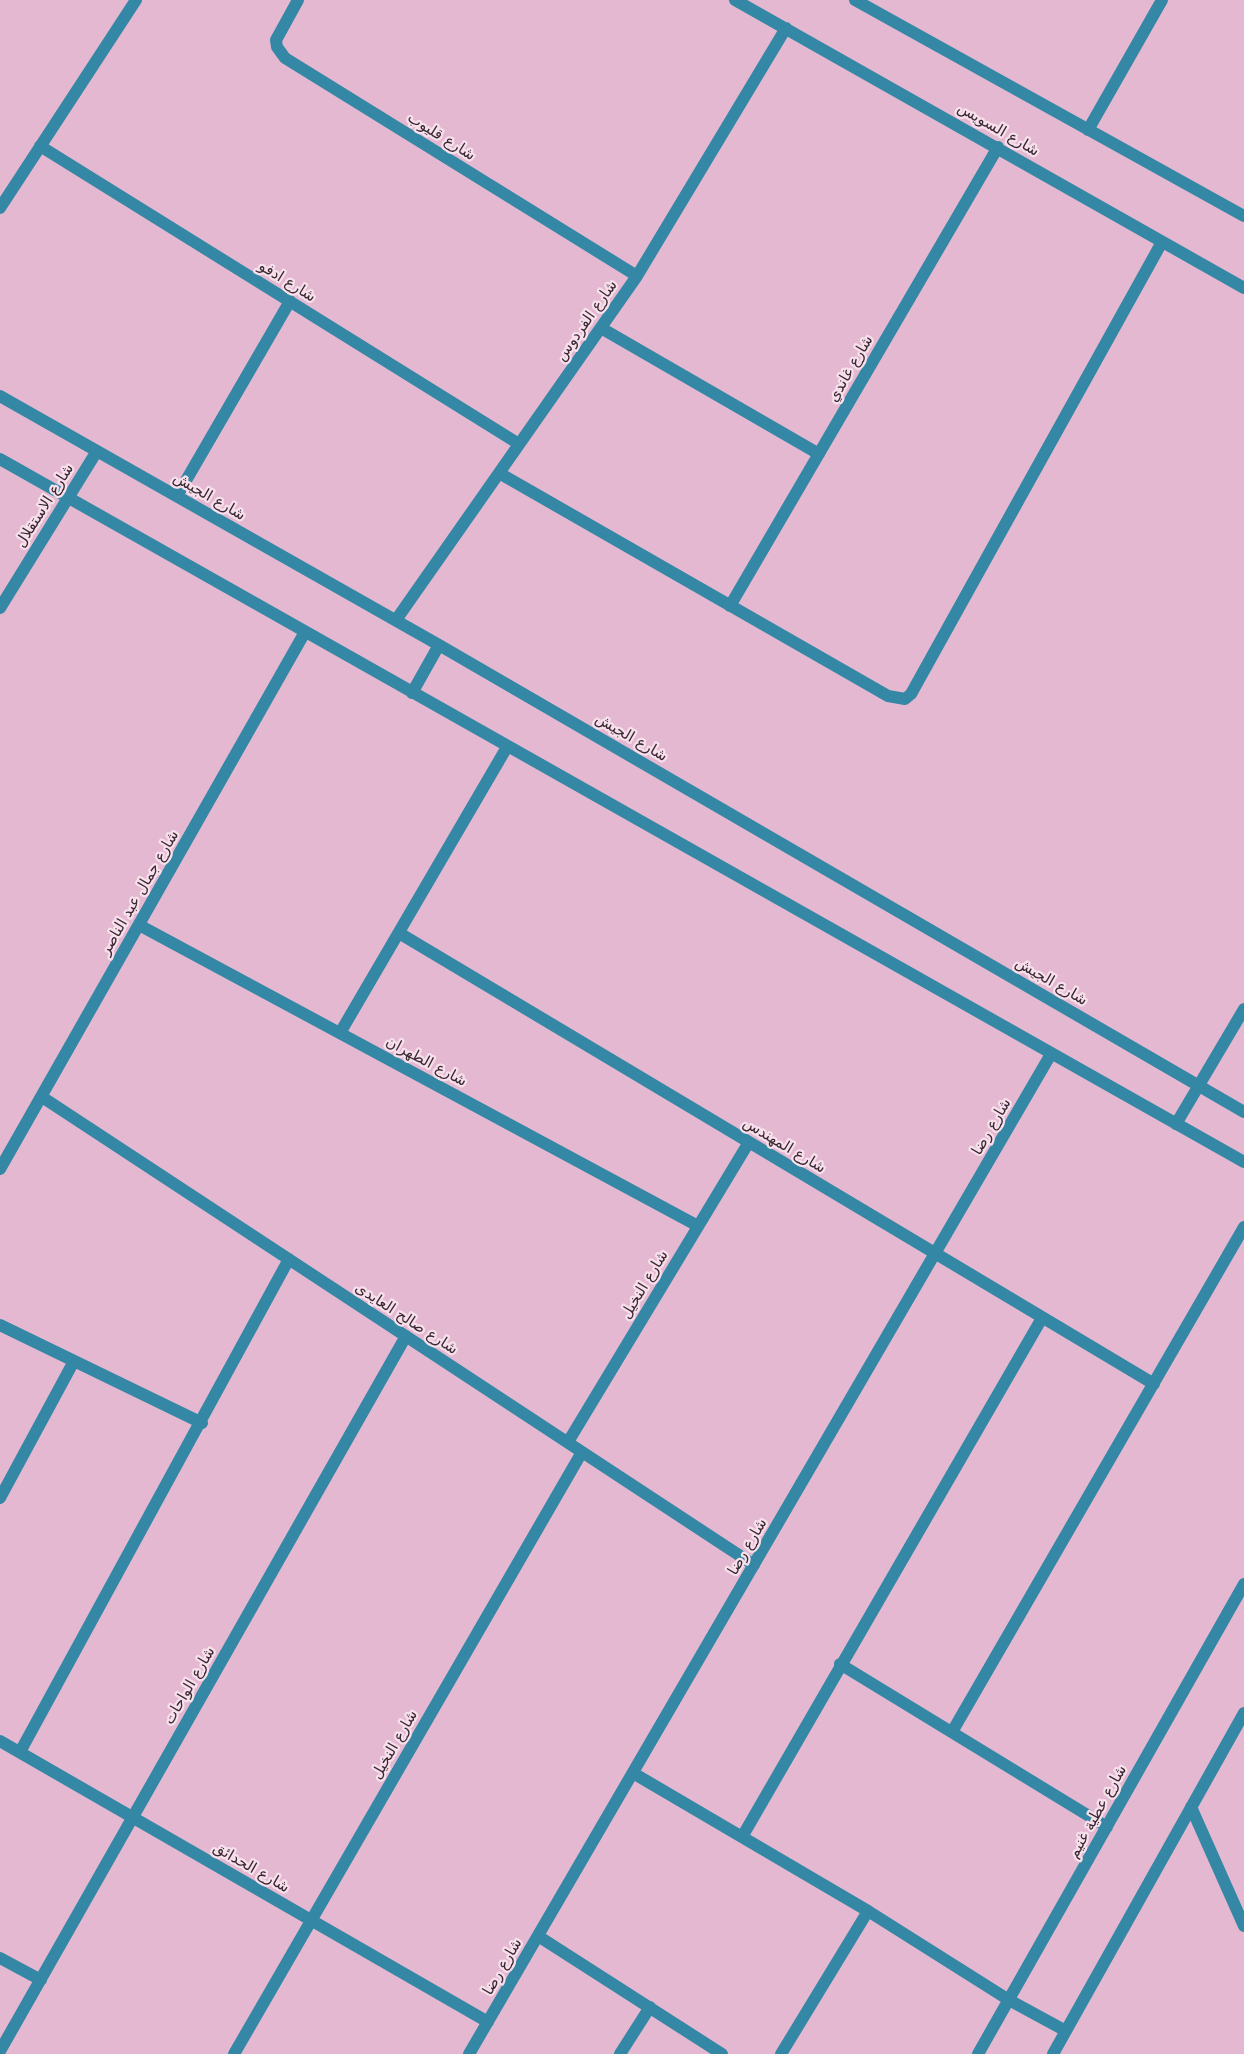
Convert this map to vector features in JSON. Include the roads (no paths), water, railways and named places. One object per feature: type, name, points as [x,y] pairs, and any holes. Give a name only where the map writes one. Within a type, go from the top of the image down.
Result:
[{"type":"street","points":[[0,208],[136,0]]},
{"type":"street","name":"شارع قليوب","points":[[298,0],[276,40],[285,58],[637,276]]},
{"type":"street","name":"شارع السويس","points":[[735,0],[1244,288]]},
{"type":"street","points":[[855,0],[1244,216]]},
{"type":"street","points":[[1088,130],[1162,0]]},
{"type":"street","name":"شارع الفردوس","points":[[396,620],[637,276],[786,28]]},
{"type":"street","name":"شارع ادفو","points":[[40,146],[519,444]]},
{"type":"street","name":"شارع غاندي","points":[[730,606],[998,147]]},
{"type":"street","points":[[499,473],[897,700],[911,694],[1162,242]]},
{"type":"street","points":[[177,496],[290,301]]},
{"type":"street","points":[[601,328],[819,454]]},
{"type":"street","name":"شارع الجيش","points":[[0,396],[396,620],[1244,1112]]},
{"type":"street","name":"شارع الاستقلال","points":[[0,608],[97,451]]},
{"type":"street","points":[[0,459],[1244,1162]]},
{"type":"street","name":"شارع جمال عبد الناصر","points":[[1,1166],[305,632]]},
{"type":"street","points":[[412,693],[439,645]]},
{"type":"street","points":[[340,1033],[507,747]]},
{"type":"street","name":"شارع الطهران","points":[[139,926],[698,1226]]},
{"type":"street","name":"شارع المهندس","points":[[399,933],[1154,1384]]},
{"type":"street","points":[[1176,1125],[1244,1009]]},
{"type":"street","name":"شارع رضا","points":[[469,2054],[1051,1054]]},
{"type":"street","name":"شارع صالح العايدى","points":[[42,1097],[754,1565]]},
{"type":"street","name":"شارع النخيل","points":[[568,1442],[748,1142]]},
{"type":"street","points":[[952,1732],[1244,1227]]},
{"type":"street","points":[[20,1752],[202,1423],[289,1259]]},
{"type":"street","points":[[742,1837],[1042,1318]]},
{"type":"street","points":[[0,1324],[202,1423]]},
{"type":"street","name":"شارع الواحات","points":[[0,2051],[406,1336]]},
{"type":"street","points":[[0,1498],[74,1361]]},
{"type":"street","name":"شارع النخيل","points":[[234,2054],[582,1452]]},
{"type":"street","name":"شارع عطية غنيم","points":[[978,2054],[1244,1584]]},
{"type":"street","points":[[840,1664],[1107,1827]]},
{"type":"street","points":[[1053,2054],[1244,1713]]},
{"type":"street","name":"شارع الحدائق","points":[[0,1741],[488,2022]]},
{"type":"street","points":[[633,1773],[868,1911],[1009,2000],[1066,2031]]},
{"type":"street","points":[[1191,1807],[1244,1926]]},
{"type":"street","points":[[781,2054],[868,1911]]},
{"type":"street","points":[[538,1936],[722,2054]]},
{"type":"street","points":[[0,1958],[40,1980]]},
{"type":"street","points":[[620,2054],[650,2007]]}]
